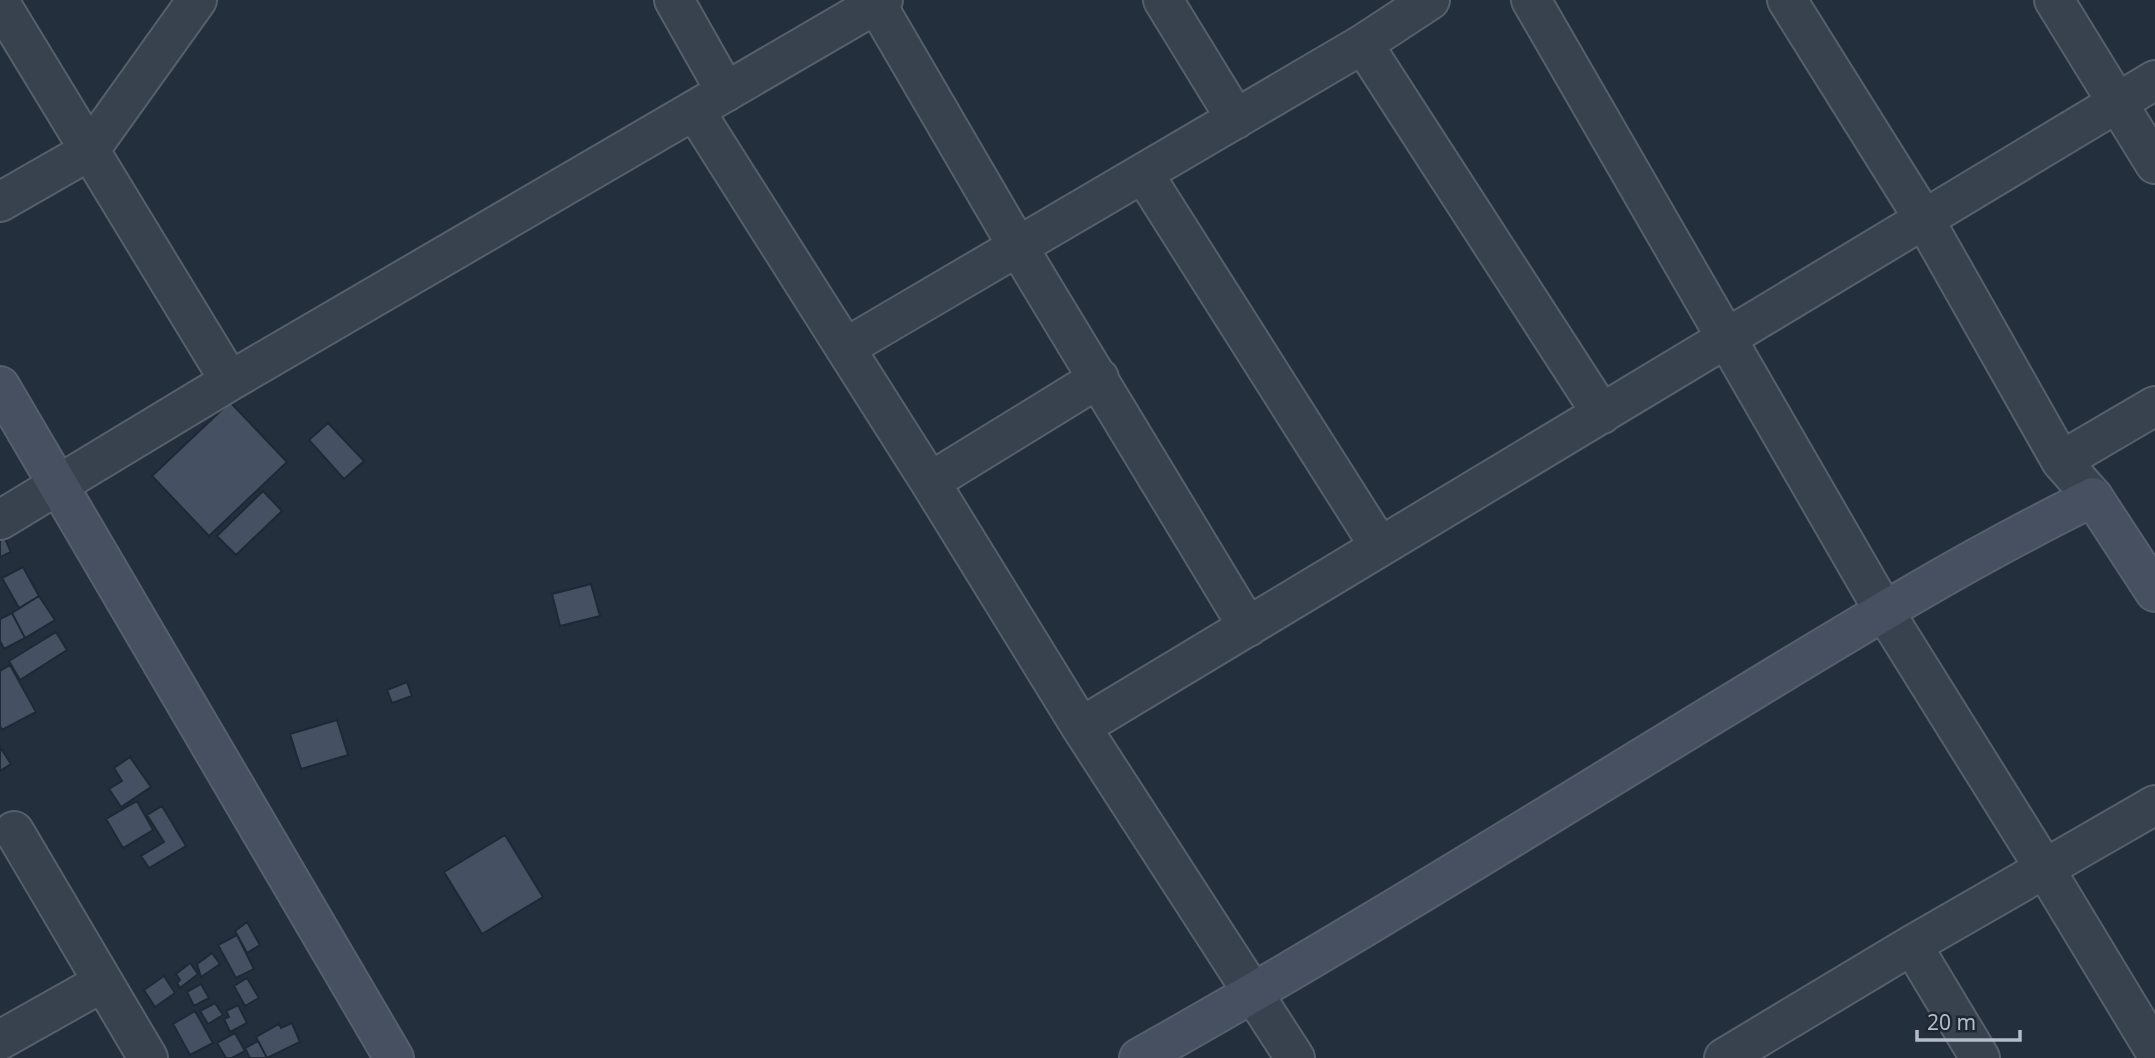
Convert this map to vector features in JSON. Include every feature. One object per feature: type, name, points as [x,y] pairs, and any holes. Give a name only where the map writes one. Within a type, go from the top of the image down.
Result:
[{"type":"main road","points":[[0,386],[394,1058]]},
{"type":"main road","points":[[1139,1058],[1253,994],[1884,611],[2027,530],[2093,497],[2155,592]]},
{"type":"street","points":[[0,202],[89,151],[197,0]]},
{"type":"street","points":[[674,0],[711,102],[845,348],[1081,727],[1295,1058]]},
{"type":"street","points":[[1163,0],[1236,119]]},
{"type":"street","points":[[845,348],[1363,44],[1430,0]]},
{"type":"street","points":[[1531,0],[1884,611],[2155,1051]]},
{"type":"street","points":[[1787,0],[1924,219],[2061,461],[2093,497]]},
{"type":"street","points":[[2054,0],[2155,164]]},
{"type":"street","points":[[0,520],[230,381],[711,102],[878,1],[1018,247],[1248,627]]},
{"type":"street","points":[[0,3],[230,381]]},
{"type":"street","points":[[1363,44],[1602,414]]},
{"type":"street","points":[[1081,727],[2155,80]]},
{"type":"street","points":[[1143,173],[1380,547]]},
{"type":"street","points":[[930,482],[1099,378]]},
{"type":"street","points":[[2061,461],[2155,406]]},
{"type":"street","points":[[1724,1058],[1912,945],[2155,805]]},
{"type":"street","points":[[15,831],[148,1058]]},
{"type":"street","points":[[1912,945],[1980,1058]]},
{"type":"street","points":[[0,1040],[103,982]]},
{"type":"building","points":[[230,402],[287,462],[209,536],[152,476]]},
{"type":"building","points":[[328,423],[364,461],[344,479],[309,440]]},
{"type":"building","points":[[263,491],[282,511],[236,555],[217,536]]},
{"type":"building","points":[[2,532],[11,552],[0,557],[0,533]]},
{"type":"building","points":[[23,567],[39,596],[19,608],[2,578]]},
{"type":"building","points":[[591,584],[600,616],[560,626],[552,594]]},
{"type":"building","points":[[39,596],[55,620],[25,638],[12,613]]},
{"type":"building","points":[[12,613],[25,638],[4,649],[0,641],[0,619]]},
{"type":"building","points":[[56,632],[67,650],[20,680],[9,661]]},
{"type":"building","points":[[10,665],[36,712],[2,730],[0,671]]},
{"type":"building","points":[[407,682],[412,696],[392,703],[387,690]]},
{"type":"building","points":[[337,720],[348,755],[301,769],[290,734]]},
{"type":"building","points":[[0,747],[11,764],[0,771]]},
{"type":"building","points":[[130,757],[151,787],[121,807],[109,789],[122,781],[114,768]]},
{"type":"building","points":[[137,801],[153,830],[123,848],[106,819]]},
{"type":"building","points":[[162,806],[186,846],[149,868],[141,856],[164,842],[147,815]]},
{"type":"building","points":[[505,835],[543,897],[482,934],[444,872]]},
{"type":"building","points":[[247,922],[260,945],[247,953],[235,931]]},
{"type":"building","points":[[237,935],[254,969],[236,978],[218,945]]},
{"type":"building","points":[[212,953],[220,964],[201,977],[197,964]]},
{"type":"building","points":[[190,963],[198,974],[180,988],[177,983],[180,980],[176,974]]},
{"type":"building","points":[[164,976],[175,993],[155,1007],[144,990]]},
{"type":"building","points":[[247,978],[259,998],[245,1006],[234,986]]},
{"type":"building","points":[[201,984],[209,998],[194,1006],[187,992]]},
{"type":"building","points":[[215,1003],[223,1015],[208,1024],[200,1011]]},
{"type":"building","points":[[238,1005],[247,1023],[230,1032],[224,1019],[229,1017],[226,1011]]},
{"type":"building","points":[[195,1011],[213,1043],[190,1055],[173,1024]]},
{"type":"building","points":[[292,1023],[300,1042],[267,1058],[256,1037],[279,1024],[281,1028]]},
{"type":"building","points":[[235,1033],[245,1051],[226,1058],[217,1043]]},
{"type":"building","points":[[258,1041],[267,1058],[250,1058],[245,1048]]}]
